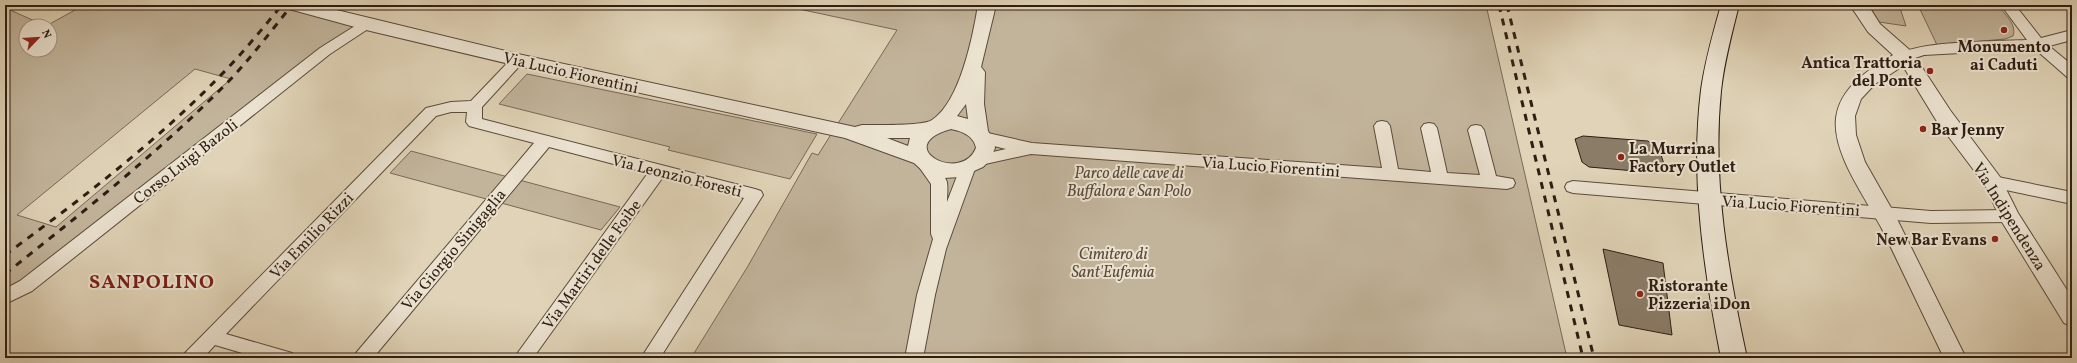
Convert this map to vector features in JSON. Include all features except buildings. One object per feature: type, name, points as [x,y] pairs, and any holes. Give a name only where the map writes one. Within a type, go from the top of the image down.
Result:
[{"type":"main road","points":[[1730,5],[1712,91],[1710,199],[1715,248],[1734,358]]},
{"type":"street","name":"Via Lucio Fiorentini","points":[[295,5],[366,24],[518,60],[848,132],[922,160]]},
{"type":"street","points":[[938,249],[940,190],[935,176],[922,160],[916,149],[918,140],[923,133],[936,125],[958,102],[976,56],[987,5]]},
{"type":"street","name":"Via Indipendenza","points":[[1859,5],[1874,28],[1906,56],[1939,110],[1993,182],[2009,216],[2072,317]]},
{"type":"street","points":[[2008,5],[2038,44],[2072,73]]},
{"type":"street","name":"Corso Luigi Bazoli","points":[[5,297],[26,286],[325,51],[366,24]]},
{"type":"street","points":[[1955,358],[1884,212],[1852,155],[1847,137],[1846,116],[1849,105],[1861,86],[1906,56],[1922,50],[2038,44],[2072,35]]},
{"type":"street","points":[[914,358],[926,295],[938,249],[972,164],[982,154],[984,146],[975,104],[976,56]]},
{"type":"street","points":[[475,106],[518,60]]},
{"type":"street","name":"Via Emilio Rizzi","points":[[191,358],[431,112],[451,107],[475,106]]},
{"type":"street","name":"Via Leonzio Foresti","points":[[475,106],[474,122],[755,195],[650,358]]},
{"type":"street","points":[[936,125],[962,123],[981,135]]},
{"type":"street","name":"Via Lucio Fiorentini","points":[[848,132],[909,131],[936,125]]},
{"type":"street","points":[[1382,126],[1391,175]]},
{"type":"street","points":[[1429,128],[1440,178]]},
{"type":"street","points":[[1476,130],[1490,182]]},
{"type":"street","name":"Via Lucio Fiorentini","points":[[981,135],[1032,149],[1506,183]]},
{"type":"street","name":"Via Giorgio Sinigaglia","points":[[362,358],[545,141]]},
{"type":"street","name":"Via Lucio Fiorentini","points":[[972,164],[1032,149]]},
{"type":"street","points":[[922,160],[934,169],[946,171],[957,170],[972,164]]},
{"type":"street","name":"Via Martiri delle Foibe","points":[[523,358],[659,170]]},
{"type":"street","points":[[1993,182],[2072,198]]},
{"type":"street","name":"Via Lucio Fiorentini","points":[[1573,187],[1931,217],[2009,216]]},
{"type":"street","points":[[212,337],[286,358]]},
{"type":"green space","points":[[5,5],[8,5],[10,10],[28,18],[18,18],[18,58],[58,58],[58,19],[84,5],[342,5],[339,14],[364,25],[23,287],[5,292]],"holes":[[[195,69],[231,79],[56,227],[17,215]]]},
{"type":"green space","name":"Parco delle cave di Buffalora e San Polo","points":[[780,5],[1486,5],[1567,358],[691,358],[748,266],[812,153],[818,155],[897,30]]},
{"type":"green space","points":[[1869,5],[1899,5],[1906,26],[1879,22]]},
{"type":"green space","points":[[1918,5],[1998,5],[2012,23],[2014,31],[2013,36],[2005,39],[1937,45]]},
{"type":"green space","points":[[527,74],[817,134],[790,179],[668,150],[670,147],[499,104]]},
{"type":"green space","points":[[411,151],[620,207],[601,230],[390,173]]},
{"type":"railway","points":[[5,255],[89,192],[170,124],[228,68],[282,5]]},
{"type":"railway","points":[[5,274],[120,181],[202,108],[245,64],[292,5]]},
{"type":"railway","points":[[1499,5],[1583,358]]},
{"type":"railway","points":[[1507,5],[1594,358]]},
{"type":"place","name":"Monumento ai Caduti","points":[[2004,30]]},
{"type":"place","name":"Antica Trattoria del Ponte","points":[[1930,71]]},
{"type":"place","name":"Bar Jenny","points":[[1923,129]]},
{"type":"place","name":"La Murrina Factory Outlet","points":[[1621,157]]},
{"type":"place","name":"New Bar Evans","points":[[1995,239]]},
{"type":"place","name":"Ristorante Pizzeria iDon","points":[[1640,294]]},
{"type":"district","name":"SANPOLINO","points":[[152,281]]},
{"type":"park label","name":"Cimitero di Sant'Eufemia","points":[[1113,262]]}]
